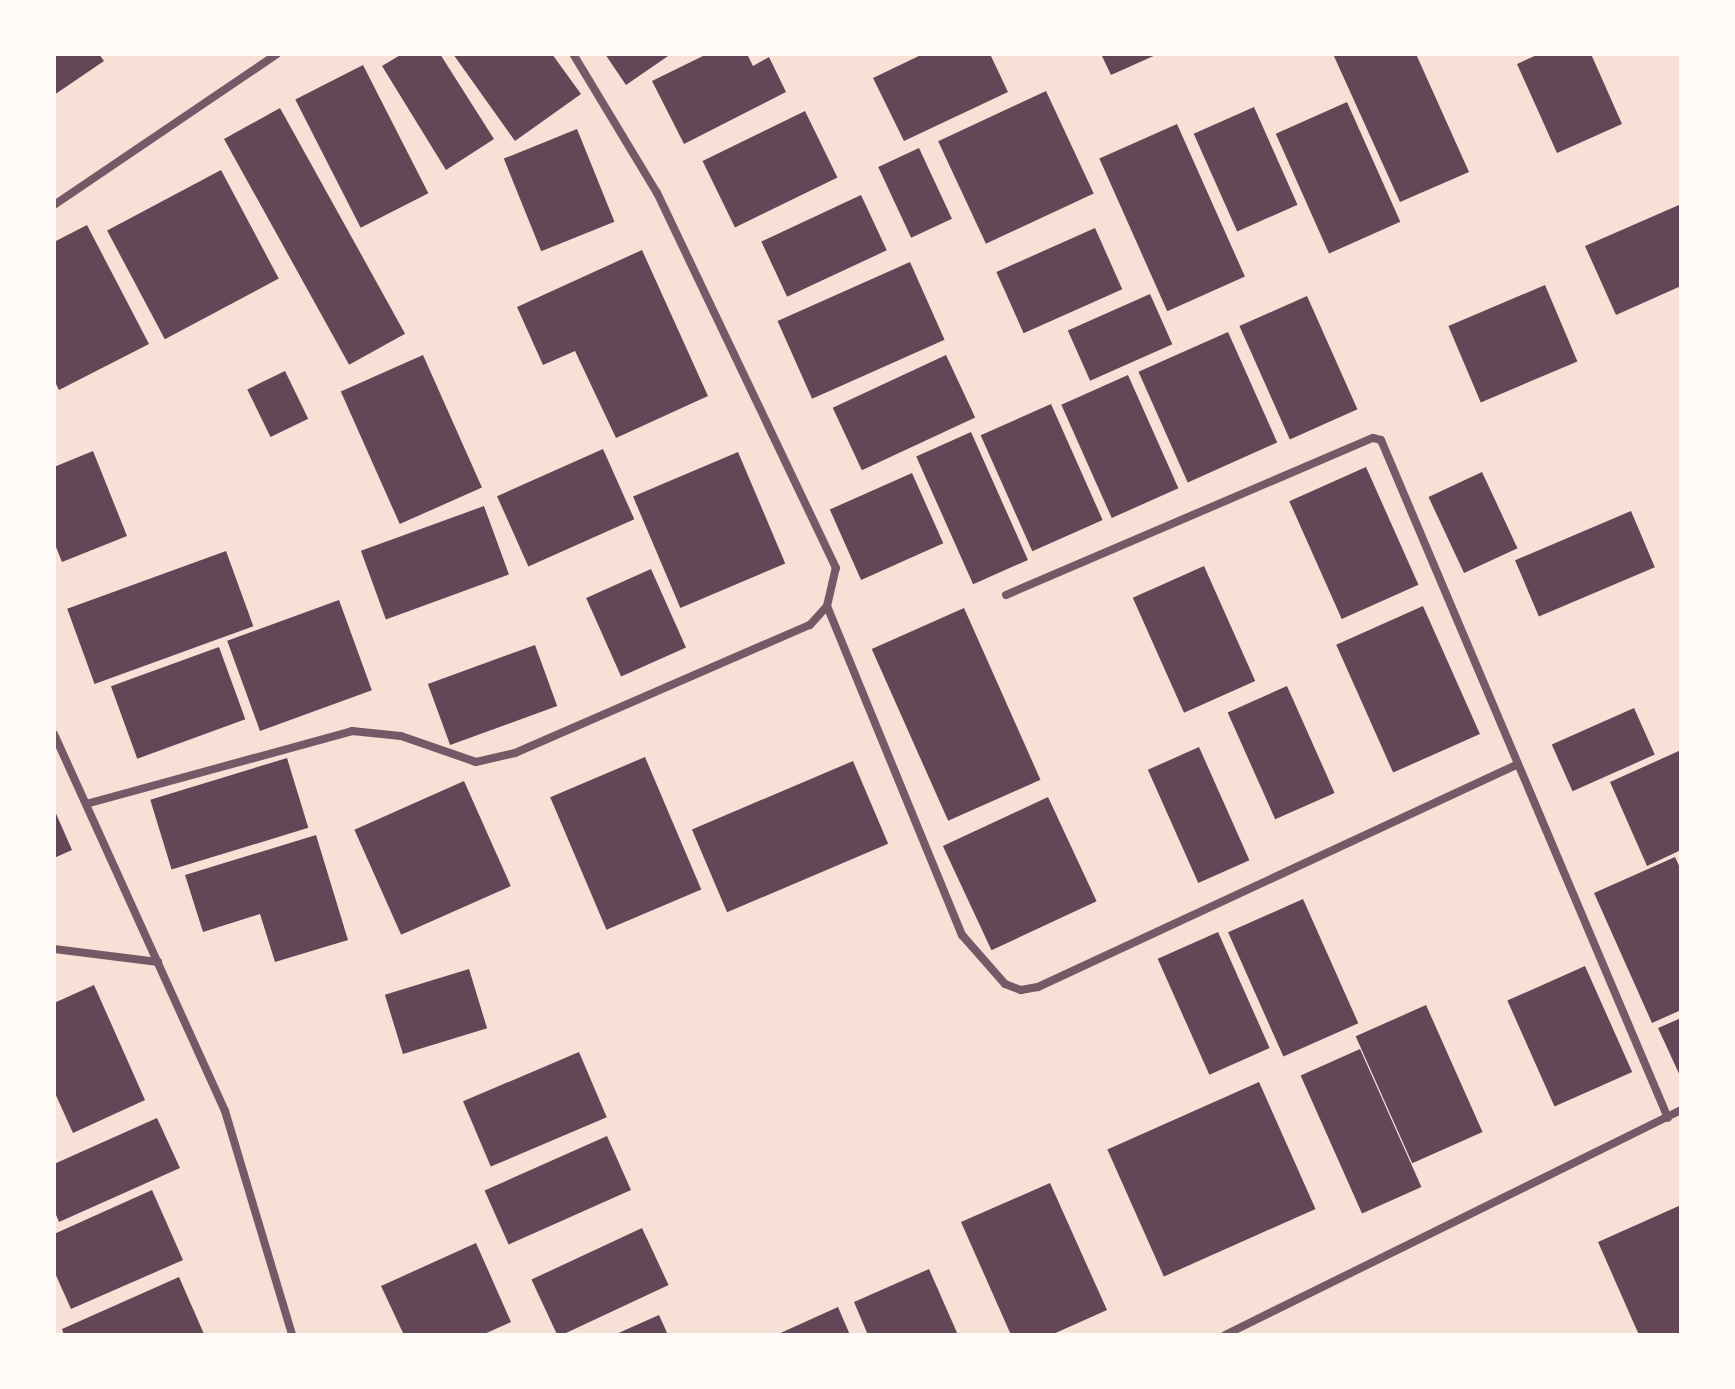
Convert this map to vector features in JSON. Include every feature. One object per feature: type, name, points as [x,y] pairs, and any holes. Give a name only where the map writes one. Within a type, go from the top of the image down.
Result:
[{"type":"street","points":[[54,205],[277,54]]},
{"type":"street","points":[[86,804],[352,731],[401,736],[476,762],[515,753],[810,625],[827,606],[836,568],[657,193],[573,54]]},
{"type":"street","points":[[1006,595],[1377,437],[1668,1118]]},
{"type":"street","points":[[827,606],[962,935],[1005,984],[1021,990],[1053,981],[1516,765]]},
{"type":"street","points":[[54,734],[225,1111],[292,1335]]},
{"type":"street","points":[[54,949],[158,962]]},
{"type":"street","points":[[1225,1335],[1681,1110]]},
{"type":"building","points":[[54,54],[99,54],[104,61],[54,95]]},
{"type":"building","points":[[402,54],[440,54],[494,139],[446,170],[382,66]]},
{"type":"building","points":[[453,54],[552,54],[581,94],[515,141]]},
{"type":"building","points":[[605,54],[671,54],[626,85]]},
{"type":"building","points":[[707,54],[747,54],[753,66],[769,57],[786,92],[684,144],[652,81]]},
{"type":"building","points":[[923,54],[990,54],[1008,92],[904,141],[873,78]]},
{"type":"building","points":[[1101,54],[1158,54],[1111,75]]},
{"type":"building","points":[[1333,54],[1416,54],[1469,172],[1400,202]]},
{"type":"building","points":[[1539,54],[1591,54],[1622,124],[1557,153],[1517,64]]},
{"type":"building","points":[[363,65],[428,193],[361,228],[295,100]]},
{"type":"building","points":[[1046,91],[1094,193],[986,244],[938,141]]},
{"type":"building","points":[[1347,102],[1400,222],[1329,253],[1276,134]]},
{"type":"building","points":[[1254,107],[1298,205],[1237,232],[1194,134]]},
{"type":"building","points":[[280,108],[405,334],[349,365],[224,139]]},
{"type":"building","points":[[805,111],[837,178],[735,227],[703,161]]},
{"type":"building","points":[[1177,124],[1245,277],[1167,311],[1099,159]]},
{"type":"building","points":[[577,129],[614,222],[541,251],[504,159]]},
{"type":"building","points":[[919,148],[952,219],[911,238],[878,167]]},
{"type":"building","points":[[221,170],[279,279],[165,339],[107,231]]},
{"type":"building","points":[[861,195],[887,250],[787,297],[761,241]]},
{"type":"building","points":[[1679,205],[1681,286],[1616,315],[1585,246]]},
{"type":"building","points":[[87,225],[149,344],[59,390],[54,380],[54,242]]},
{"type":"building","points":[[1095,228],[1122,289],[1024,333],[996,272]]},
{"type":"building","points":[[642,250],[708,396],[616,438],[575,351],[543,365],[517,307]]},
{"type":"building","points":[[910,262],[945,340],[812,399],[778,321]]},
{"type":"building","points":[[1545,285],[1577,361],[1481,402],[1448,326]]},
{"type":"building","points":[[1150,294],[1172,344],[1090,381],[1068,331]]},
{"type":"building","points":[[1307,296],[1357,409],[1290,439],[1239,326]]},
{"type":"building","points":[[1228,332],[1277,443],[1188,482],[1138,372]]},
{"type":"building","points":[[423,355],[482,487],[400,524],[341,392]]},
{"type":"building","points":[[946,355],[975,418],[862,470],[833,408]]},
{"type":"building","points":[[285,371],[308,419],[270,437],[247,389]]},
{"type":"building","points":[[1128,375],[1178,488],[1112,518],[1061,405]]},
{"type":"building","points":[[1051,404],[1103,520],[1032,551],[981,435]]},
{"type":"building","points":[[971,432],[1028,560],[973,584],[916,456]]},
{"type":"building","points":[[603,449],[634,519],[528,567],[497,496]]},
{"type":"building","points":[[93,451],[127,536],[62,562],[54,542],[54,467]]},
{"type":"building","points":[[738,452],[785,563],[680,608],[633,497]]},
{"type":"building","points":[[1366,467],[1418,585],[1342,619],[1289,501]]},
{"type":"building","points":[[1482,472],[1517,548],[1464,573],[1429,497]]},
{"type":"building","points":[[912,473],[943,543],[861,580],[830,510]]},
{"type":"building","points":[[484,506],[509,575],[386,619],[361,551]]},
{"type":"building","points":[[1631,511],[1655,567],[1539,616],[1515,560]]},
{"type":"building","points":[[226,551],[253,626],[95,684],[67,609]]},
{"type":"building","points":[[1204,566],[1255,681],[1184,713],[1133,598]]},
{"type":"building","points":[[651,569],[686,648],[621,676],[586,598]]},
{"type":"building","points":[[339,600],[372,690],[260,731],[227,641]]},
{"type":"building","points":[[1423,606],[1480,734],[1393,773],[1336,645]]},
{"type":"building","points":[[964,608],[1040,780],[948,821],[872,649]]},
{"type":"building","points":[[535,645],[557,706],[450,745],[428,684]]},
{"type":"building","points":[[219,647],[245,719],[137,759],[111,686]]},
{"type":"building","points":[[1287,686],[1335,793],[1275,819],[1228,712]]},
{"type":"building","points":[[1634,708],[1655,755],[1573,791],[1552,745]]},
{"type":"building","points":[[1199,747],[1249,860],[1198,883],[1148,770]]},
{"type":"building","points":[[1681,750],[1681,850],[1647,866],[1610,782]]},
{"type":"building","points":[[645,757],[701,890],[606,930],[550,797]]},
{"type":"building","points":[[287,758],[308,828],[172,870],[150,800]]},
{"type":"building","points":[[853,761],[888,844],[727,912],[692,829]]},
{"type":"building","points":[[464,781],[511,886],[401,935],[354,830]]},
{"type":"building","points":[[1048,797],[1097,901],[991,950],[943,846]]},
{"type":"building","points":[[54,809],[72,850],[54,858]]},
{"type":"building","points":[[316,835],[348,940],[275,962],[260,914],[203,932],[185,875]]},
{"type":"building","points":[[1675,857],[1681,870],[1681,1010],[1652,1023],[1594,893]]},
{"type":"building","points":[[1303,899],[1358,1023],[1283,1057],[1228,932]]},
{"type":"building","points":[[1218,932],[1270,1048],[1209,1075],[1158,959]]},
{"type":"building","points":[[1585,966],[1632,1072],[1555,1107],[1507,1001]]},
{"type":"building","points":[[469,969],[487,1028],[403,1054],[385,995]]},
{"type":"building","points":[[94,985],[145,1100],[73,1133],[54,1091],[54,1003]]},
{"type":"building","points":[[1426,1005],[1483,1132],[1412,1163],[1356,1036]]},
{"type":"building","points":[[1681,1018],[1681,1078],[1658,1028]]},
{"type":"building","points":[[1360,1049],[1421,1187],[1362,1213],[1301,1075]]},
{"type":"building","points":[[579,1052],[607,1117],[491,1167],[463,1101]]},
{"type":"building","points":[[1259,1082],[1316,1209],[1164,1277],[1107,1150]]},
{"type":"building","points":[[157,1118],[180,1168],[59,1222],[54,1210],[54,1164]]},
{"type":"building","points":[[607,1136],[631,1190],[509,1244],[485,1191]]},
{"type":"building","points":[[1050,1183],[1107,1310],[1051,1335],[1011,1335],[961,1222]]},
{"type":"building","points":[[152,1190],[183,1260],[71,1309],[54,1271],[54,1234]]},
{"type":"building","points":[[1681,1205],[1681,1335],[1639,1335],[1598,1242]]},
{"type":"building","points":[[642,1228],[669,1285],[557,1335],[531,1280]]},
{"type":"building","points":[[476,1243],[511,1322],[482,1335],[404,1335],[381,1286]]},
{"type":"building","points":[[929,1269],[958,1335],[868,1335],[854,1302]]},
{"type":"building","points":[[179,1277],[204,1334],[64,1335],[62,1329]]},
{"type":"building","points":[[838,1307],[850,1335],[776,1335]]},
{"type":"building","points":[[659,1315],[668,1335],[614,1335]]}]
